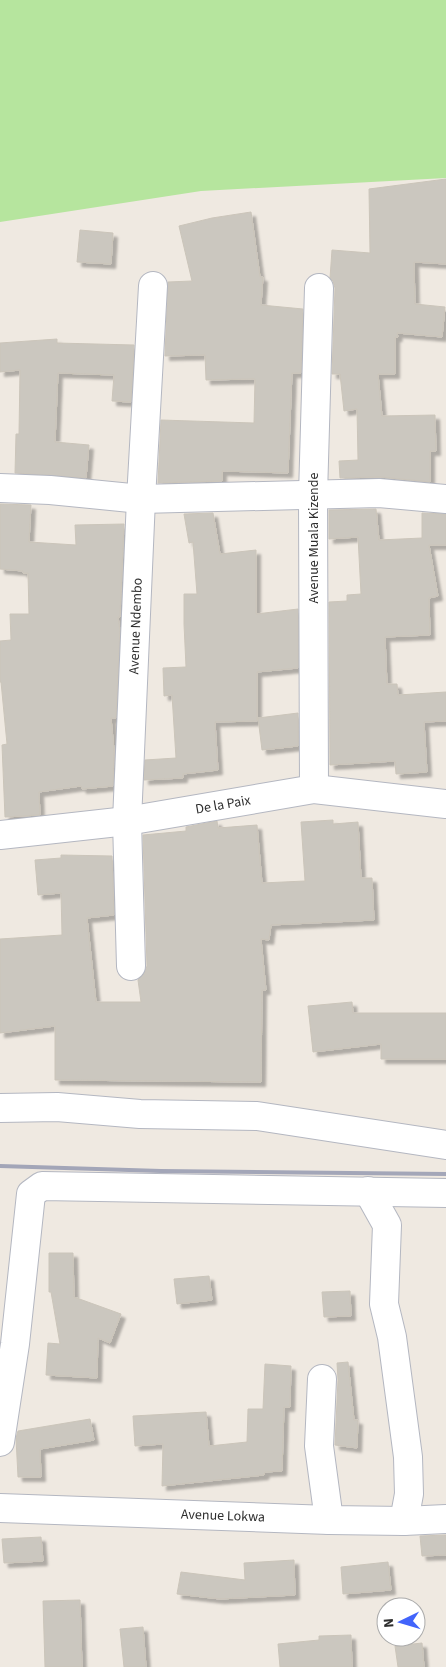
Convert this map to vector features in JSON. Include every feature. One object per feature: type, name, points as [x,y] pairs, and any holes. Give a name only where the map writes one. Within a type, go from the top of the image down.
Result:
[{"type":"street","name":"Avenue Ndembo","points":[[131,966],[127,821],[141,499],[153,286]]},
{"type":"street","name":"Avenue Muala Kizende","points":[[314,789],[313,495],[319,288]]},
{"type":"street","points":[[0,488],[50,490],[141,499],[379,493],[446,499]]},
{"type":"street","name":"De la Paix","points":[[0,835],[127,821],[314,789],[446,804]]},
{"type":"street","points":[[0,1108],[57,1107],[140,1114],[257,1116],[446,1145]]},
{"type":"street","points":[[0,1442],[15,1344],[31,1194],[42,1186],[446,1193]]},
{"type":"street","points":[[368,1191],[387,1225],[384,1304],[392,1337],[408,1457],[409,1494],[404,1521]]},
{"type":"street","points":[[322,1379],[319,1446],[329,1520]]},
{"type":"street","name":"Avenue Lokwa","points":[[0,1508],[329,1520],[404,1521],[446,1519]]},
{"type":"green space","points":[[0,0],[446,0],[446,178],[201,191],[0,222]]},
{"type":"building","points":[[446,179],[446,264],[414,262],[415,304],[445,307],[442,337],[397,333],[398,337],[395,337],[395,374],[378,374],[382,416],[435,415],[436,451],[430,451],[430,482],[380,477],[340,478],[339,461],[358,460],[357,409],[344,411],[340,374],[332,374],[335,288],[330,278],[332,250],[370,253],[369,189]]},
{"type":"building","points":[[251,212],[260,277],[263,277],[261,305],[303,309],[301,373],[292,373],[288,473],[222,471],[222,481],[158,483],[161,420],[254,423],[255,379],[206,380],[205,355],[165,356],[168,282],[192,281],[179,226],[212,218]]},
{"type":"building","points":[[80,230],[113,233],[111,264],[77,262]]},
{"type":"building","points":[[57,339],[57,343],[134,345],[131,402],[112,401],[114,375],[58,373],[55,442],[89,445],[86,478],[15,473],[16,434],[19,434],[20,370],[0,372],[0,343]]},
{"type":"building","points":[[0,504],[31,505],[29,542],[76,545],[75,525],[124,524],[120,617],[118,617],[120,630],[116,718],[111,718],[114,750],[113,786],[82,789],[81,786],[39,792],[40,815],[5,817],[2,745],[7,744],[0,682],[0,641],[11,640],[10,614],[29,614],[28,573],[0,569]]},
{"type":"building","points":[[376,509],[379,540],[422,538],[422,513],[446,514],[446,545],[429,545],[438,596],[429,598],[430,635],[385,637],[387,684],[397,684],[398,695],[446,692],[446,721],[424,722],[427,772],[396,774],[395,761],[330,765],[329,602],[347,601],[347,595],[361,594],[358,537],[329,539],[329,510]]},
{"type":"building","points":[[213,513],[220,554],[256,550],[256,614],[298,609],[298,668],[257,672],[257,721],[215,722],[218,770],[183,774],[183,778],[144,780],[145,760],[176,758],[172,695],[164,696],[163,668],[186,667],[184,594],[197,594],[193,542],[189,543],[184,514]]},
{"type":"building","points":[[298,713],[298,746],[262,750],[258,718]]},
{"type":"building","points":[[333,820],[333,824],[358,822],[361,878],[372,878],[374,920],[271,925],[269,940],[261,939],[266,990],[262,990],[261,1082],[55,1080],[55,1026],[0,1033],[0,939],[62,935],[61,893],[38,895],[35,860],[61,858],[61,855],[112,856],[114,915],[87,918],[96,1002],[141,1002],[138,980],[144,974],[147,966],[143,835],[186,831],[186,827],[217,821],[218,828],[257,825],[262,883],[305,881],[301,822]]},
{"type":"building","points":[[352,1002],[353,1013],[446,1013],[446,1059],[381,1059],[381,1044],[313,1052],[308,1006]]},
{"type":"building","points":[[49,1253],[73,1253],[74,1297],[121,1314],[110,1343],[98,1338],[97,1378],[46,1375],[48,1343],[60,1344],[51,1292],[49,1292]]},
{"type":"building","points":[[209,1276],[212,1300],[177,1304],[174,1279]]},
{"type":"building","points":[[350,1291],[351,1316],[324,1317],[322,1292]]},
{"type":"building","points":[[348,1362],[354,1420],[358,1420],[357,1448],[335,1445],[337,1363]]},
{"type":"building","points":[[265,1364],[291,1366],[290,1407],[284,1407],[282,1471],[265,1472],[264,1475],[162,1486],[163,1444],[135,1446],[133,1416],[206,1412],[209,1446],[247,1442],[248,1409],[263,1409]]},
{"type":"building","points":[[90,1419],[94,1440],[40,1449],[41,1477],[18,1477],[16,1438],[18,1431]]},
{"type":"building","points":[[446,1535],[446,1555],[422,1556],[420,1536]]},
{"type":"building","points":[[41,1537],[43,1561],[4,1563],[2,1539]]},
{"type":"building","points":[[294,1560],[295,1595],[220,1599],[177,1594],[181,1572],[245,1580],[244,1563]]},
{"type":"building","points":[[388,1562],[391,1590],[343,1594],[341,1567]]},
{"type":"building","points":[[80,1600],[82,1667],[45,1667],[43,1601]]},
{"type":"building","points":[[143,1627],[146,1667],[124,1667],[120,1629]]},
{"type":"building","points":[[351,1635],[352,1667],[280,1667],[278,1644],[319,1640],[319,1636]]},
{"type":"building","points":[[395,1647],[422,1647],[424,1667],[398,1667]]},
{"type":"railway","points":[[0,1166],[161,1171],[446,1174]]}]
